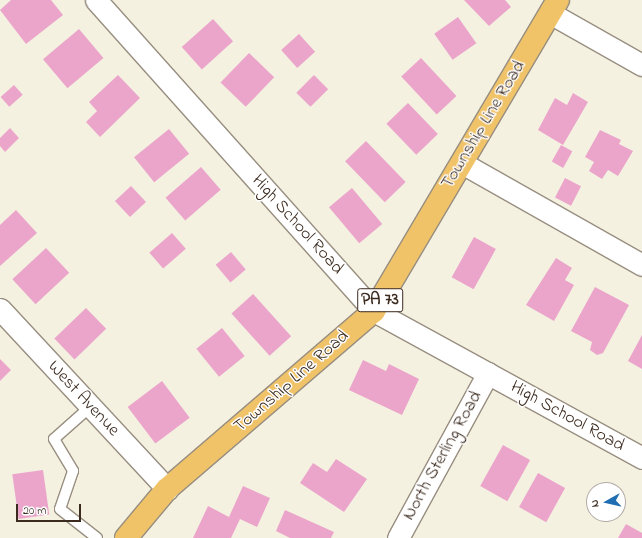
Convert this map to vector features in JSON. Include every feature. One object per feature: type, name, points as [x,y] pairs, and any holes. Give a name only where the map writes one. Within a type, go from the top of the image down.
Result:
[{"type":"main road","name":"Township Line Road","points":[[126,538],[166,489],[374,311],[554,6]]},
{"type":"street","name":"High School Road","points":[[101,2],[374,311],[642,458]]},
{"type":"street","points":[[554,6],[642,65]]},
{"type":"street","points":[[462,163],[642,265]]},
{"type":"street","name":"West Avenue","points":[[0,308],[166,489]]},
{"type":"street","name":"North Sterling Road","points":[[398,538],[488,373]]},
{"type":"lane","points":[[90,407],[54,439],[73,471],[60,509],[98,538]]},
{"type":"building","points":[[11,0],[51,0],[63,15],[26,44],[0,10]]},
{"type":"building","points":[[464,0],[505,0],[511,7],[489,26]]},
{"type":"building","points":[[458,17],[476,43],[453,60],[434,34]]},
{"type":"building","points":[[213,19],[233,41],[202,69],[182,47]]},
{"type":"building","points":[[79,29],[103,58],[67,88],[43,59]]},
{"type":"building","points":[[299,34],[315,52],[297,68],[281,50]]},
{"type":"building","points":[[249,53],[274,77],[246,107],[221,82]]},
{"type":"building","points":[[421,58],[456,96],[437,114],[401,76]]},
{"type":"building","points":[[118,75],[140,98],[100,137],[86,122],[97,111],[89,102]]},
{"type":"building","points":[[314,75],[328,89],[310,107],[296,93]]},
{"type":"building","points":[[14,85],[23,95],[9,107],[1,97]]},
{"type":"building","points":[[573,93],[588,102],[563,145],[538,130],[555,98],[567,105]]},
{"type":"building","points":[[408,103],[438,134],[416,155],[386,124]]},
{"type":"building","points":[[10,128],[19,138],[5,152],[0,146],[0,138]]},
{"type":"building","points":[[169,129],[189,154],[154,182],[134,157]]},
{"type":"building","points":[[600,130],[621,140],[619,144],[633,151],[618,176],[608,170],[602,179],[589,171],[594,162],[585,157]]},
{"type":"building","points":[[366,141],[406,182],[385,202],[345,161]]},
{"type":"building","points":[[561,145],[572,151],[563,168],[552,162]]},
{"type":"building","points":[[201,167],[221,190],[185,220],[166,198]]},
{"type":"building","points":[[565,178],[581,186],[571,206],[555,198]]},
{"type":"building","points":[[131,186],[146,202],[130,217],[115,201]]},
{"type":"building","points":[[352,188],[382,224],[359,243],[329,207]]},
{"type":"building","points":[[16,210],[37,233],[0,266],[0,225]]},
{"type":"building","points":[[172,233],[186,249],[163,269],[149,253]]},
{"type":"building","points":[[474,237],[496,249],[474,289],[452,277]]},
{"type":"building","points":[[46,248],[69,273],[36,304],[12,279]]},
{"type":"building","points":[[231,252],[246,270],[230,282],[216,265]]},
{"type":"building","points":[[556,258],[572,268],[565,280],[574,285],[554,321],[526,305]]},
{"type":"building","points":[[595,287],[629,305],[603,353],[597,355],[590,350],[592,342],[571,331]]},
{"type":"building","points":[[253,294],[291,336],[270,356],[231,313]]},
{"type":"building","points":[[86,308],[106,329],[74,359],[54,339]]},
{"type":"building","points":[[222,328],[245,356],[219,377],[196,349]]},
{"type":"building","points":[[642,335],[642,369],[628,361]]},
{"type":"building","points":[[0,359],[11,370],[0,381]]},
{"type":"building","points":[[363,360],[386,371],[389,364],[419,379],[402,415],[349,390]]},
{"type":"building","points":[[162,381],[190,418],[155,444],[128,407]]},
{"type":"building","points":[[503,445],[530,460],[507,501],[480,486]]},
{"type":"building","points":[[336,459],[367,479],[344,512],[300,483],[313,463],[327,472]]},
{"type":"building","points":[[43,470],[49,515],[19,519],[12,474]]},
{"type":"building","points":[[538,473],[565,488],[546,522],[519,507]]},
{"type":"building","points":[[243,486],[270,498],[257,527],[240,519],[231,538],[193,538],[208,506],[229,517]]},
{"type":"building","points":[[285,510],[334,532],[331,538],[290,538],[276,531]]},
{"type":"building","points":[[626,524],[642,533],[642,538],[618,538]]}]
